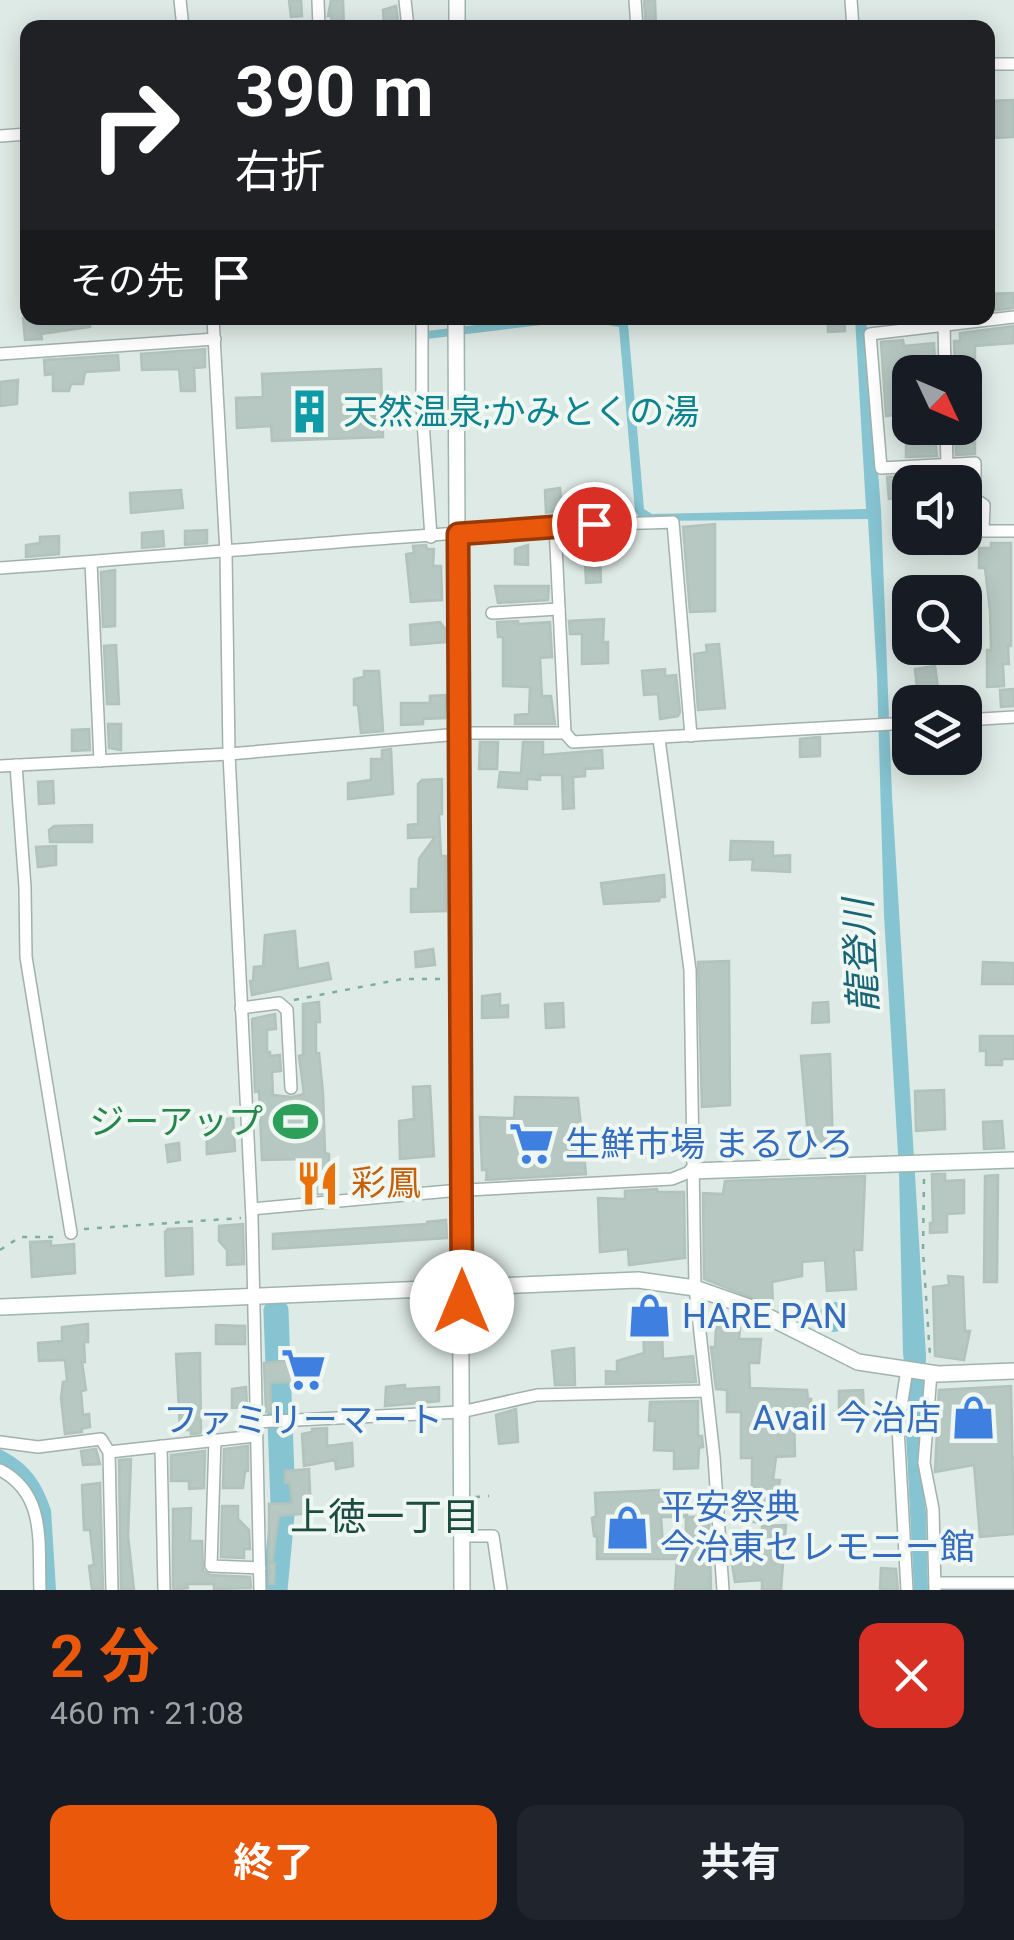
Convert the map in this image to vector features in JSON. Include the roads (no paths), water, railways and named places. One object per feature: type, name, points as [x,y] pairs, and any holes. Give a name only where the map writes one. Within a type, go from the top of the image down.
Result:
[{"type":"street","points":[[214,325],[226,553],[229,754],[252,1213],[260,1590]]},
{"type":"street","points":[[422,325],[422,407],[431,537]]},
{"type":"street","points":[[456,325],[462,1590]]},
{"type":"street","points":[[937,325],[870,334],[881,468],[975,463],[976,499],[984,504],[983,531],[1014,530]]},
{"type":"street","points":[[944,325],[945,355]]},
{"type":"street","points":[[0,354],[215,340]]},
{"type":"street","points":[[946,445],[947,464]]},
{"type":"street","points":[[0,568],[555,525],[673,522],[690,736]]},
{"type":"street","points":[[555,525],[565,733],[573,742],[892,724]]},
{"type":"street","points":[[91,562],[100,761]]},
{"type":"street","points":[[492,613],[559,609]]},
{"type":"street","points":[[982,719],[1014,717]]},
{"type":"street","points":[[0,766],[229,754],[459,734],[565,733]]},
{"type":"street","points":[[659,739],[690,970],[695,1288],[714,1456],[723,1590]]},
{"type":"street","points":[[16,765],[26,957],[71,1233]]},
{"type":"street","points":[[242,1008],[279,1003],[287,1010],[291,1088]]},
{"type":"street","points":[[252,1213],[461,1191],[672,1178],[692,1171],[1014,1160]]},
{"type":"street","points":[[0,1307],[638,1280],[695,1288],[749,1307],[858,1362],[932,1373],[1014,1370]]},
{"type":"street","points":[[907,1369],[898,1427],[907,1590]]},
{"type":"street","points":[[932,1373],[924,1463],[933,1509],[935,1587],[1014,1583]]},
{"type":"street","points":[[255,1422],[461,1412],[537,1395],[706,1391]]},
{"type":"street","points":[[109,1452],[255,1436]]},
{"type":"street","points":[[0,1442],[38,1447],[101,1438],[109,1452],[112,1590]]},
{"type":"street","points":[[216,1440],[211,1566],[260,1568]]},
{"type":"street","points":[[160,1446],[164,1590]]},
{"type":"street","points":[[0,1470],[25,1488],[35,1509],[40,1590]]},
{"type":"street","points":[[462,1536],[493,1536],[501,1590]]},
{"type":"water","points":[[475,325],[540,325],[427,339],[427,331]]},
{"type":"water","points":[[608,325],[628,325],[644,509],[652,514],[866,509],[855,325],[867,325],[881,510],[892,796],[926,1356],[922,1478],[928,1590],[914,1590],[868,519],[642,521],[635,511],[619,327]]},
{"type":"water","points":[[834,1302],[848,1311],[849,1317],[840,1331],[834,1332],[820,1323],[819,1317],[828,1303]]},
{"type":"water","points":[[0,1449],[26,1467],[47,1499],[56,1590],[43,1590],[41,1535],[35,1503],[16,1476],[0,1463]]},
{"type":"waterway","points":[[275,1590],[283,1504],[276,1311]]},
{"type":"place","name":"天然温泉;かみとくの湯","points":[[310,412]]},
{"type":"place","name":"ジーアップ","points":[[296,1122]]},
{"type":"place","name":"生鮮市場 まるひろ","points":[[532,1144]]},
{"type":"place","name":"彩鳳","points":[[318,1183]]},
{"type":"place","name":"HARE PAN","points":[[649,1316]]},
{"type":"place","name":"ファミリーマート","points":[[303,1370]]},
{"type":"place","name":"Avail 今治店","points":[[974,1418]]},
{"type":"place","name":"平安祭典 今治東セレモニー館","points":[[627,1527]]},
{"type":"district","name":"上徳一丁目","points":[[385,1517]]},
{"type":"water label","name":"龍登川","points":[[861,956]]}]
